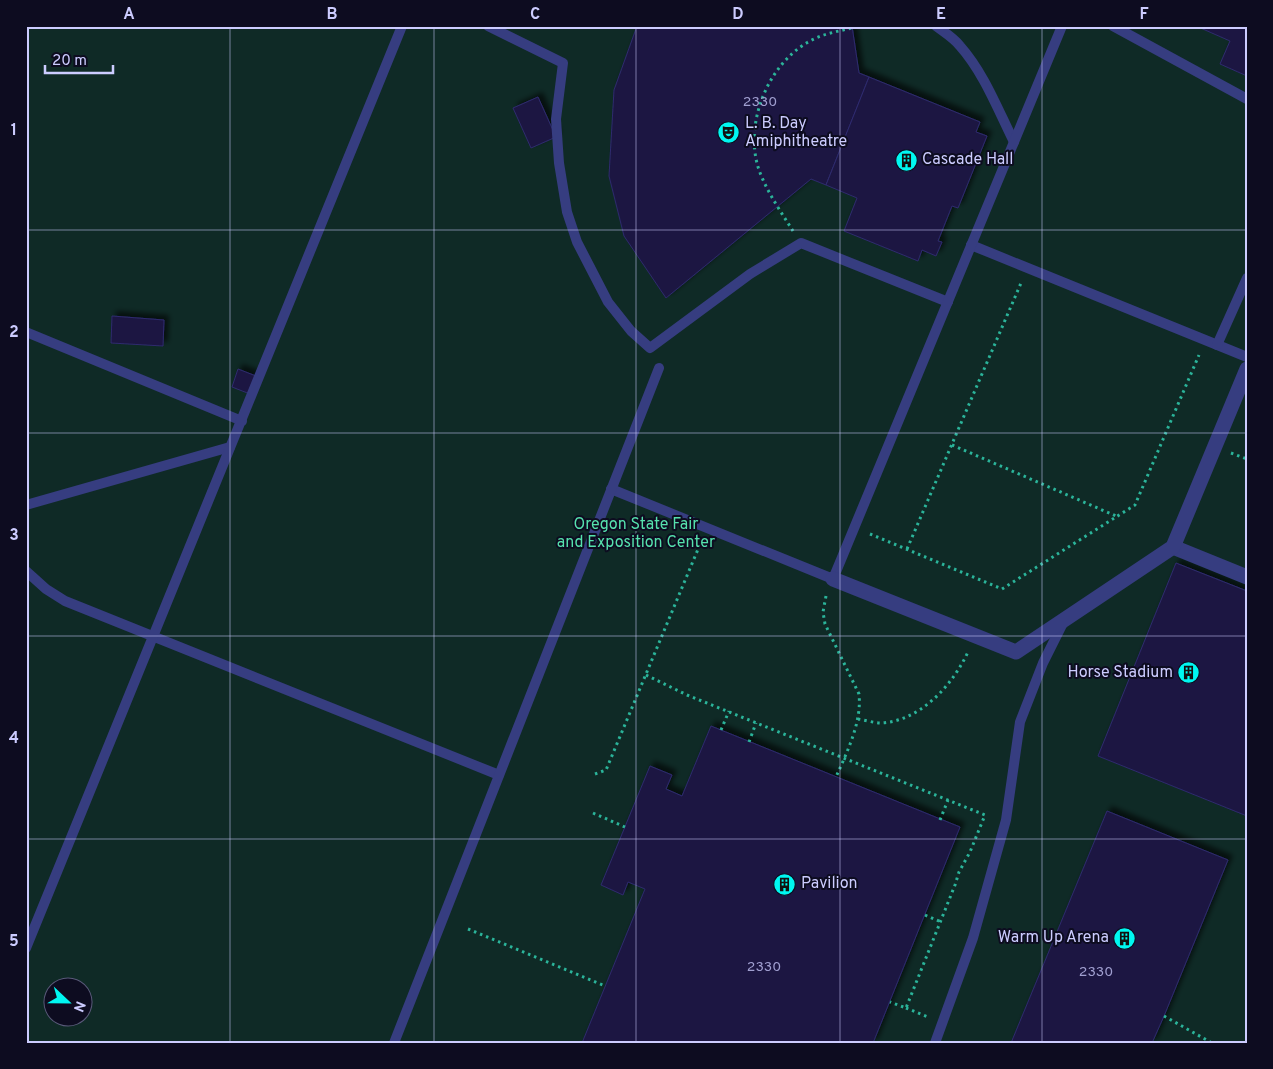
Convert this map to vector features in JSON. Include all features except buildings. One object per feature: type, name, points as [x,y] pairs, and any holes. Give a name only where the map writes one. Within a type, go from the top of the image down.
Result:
[{"type":"street","points":[[833,579],[1016,652],[1173,547],[1247,369]]},
{"type":"street","points":[[1173,547],[1247,577]]},
{"type":"lane","points":[[26,948],[402,26]]},
{"type":"lane","points":[[488,26],[562,63],[556,119],[566,212],[577,242],[608,302],[631,331],[650,348],[750,274],[800,243],[948,302]]},
{"type":"lane","points":[[936,26],[960,45],[972,61],[1014,142]]},
{"type":"lane","points":[[611,489],[833,579],[1062,26]]},
{"type":"lane","points":[[1112,26],[1247,99]]},
{"type":"lane","points":[[971,244],[1247,357]]},
{"type":"lane","points":[[1217,345],[1247,278]]},
{"type":"lane","points":[[26,332],[242,420]]},
{"type":"lane","points":[[394,1043],[659,368]]},
{"type":"lane","points":[[26,505],[230,448]]},
{"type":"lane","points":[[26,571],[65,601],[499,775]]},
{"type":"lane","points":[[935,1043],[973,938],[1006,820],[1020,722],[1043,663],[1066,618]]},
{"type":"path","points":[[800,243],[759,170],[755,145],[758,111],[774,74],[801,46],[814,38],[858,26]]},
{"type":"path","points":[[907,549],[1028,268]]},
{"type":"path","points":[[854,527],[1002,589],[1135,505],[1205,340]]},
{"type":"path","points":[[952,445],[1116,516]]},
{"type":"path","points":[[595,774],[606,770],[707,528]]},
{"type":"path","points":[[833,579],[823,612],[825,624],[859,694],[860,706],[858,719],[836,777]]},
{"type":"path","points":[[858,719],[879,723],[894,721],[912,714],[932,701],[950,682],[966,657],[976,636]]},
{"type":"path","points":[[646,676],[729,712],[985,815],[970,852],[959,872],[956,885],[906,1008]]},
{"type":"path","points":[[721,730],[729,712]]},
{"type":"path","points":[[748,742],[756,723]]},
{"type":"path","points":[[940,820],[948,800]]},
{"type":"path","points":[[593,813],[625,827]]},
{"type":"path","points":[[925,915],[941,922]]},
{"type":"path","points":[[468,929],[605,986]]},
{"type":"path","points":[[890,1002],[942,1023]]},
{"type":"path","points":[[1164,1016],[1212,1043]]},
{"type":"green space","name":"Oregon State Fair and Exposition Center","points":[[26,26],[1247,26],[1247,1043],[26,1043]]},
{"type":"place","name":"L. B. Day Amiphitheatre","points":[[729,133]]},
{"type":"place","name":"Cascade Hall","points":[[906,160]]},
{"type":"place","name":"Horse Stadium","points":[[1189,673]]},
{"type":"place","name":"Pavilion","points":[[785,884]]},
{"type":"place","name":"Warm Up Arena","points":[[1125,938]]}]
